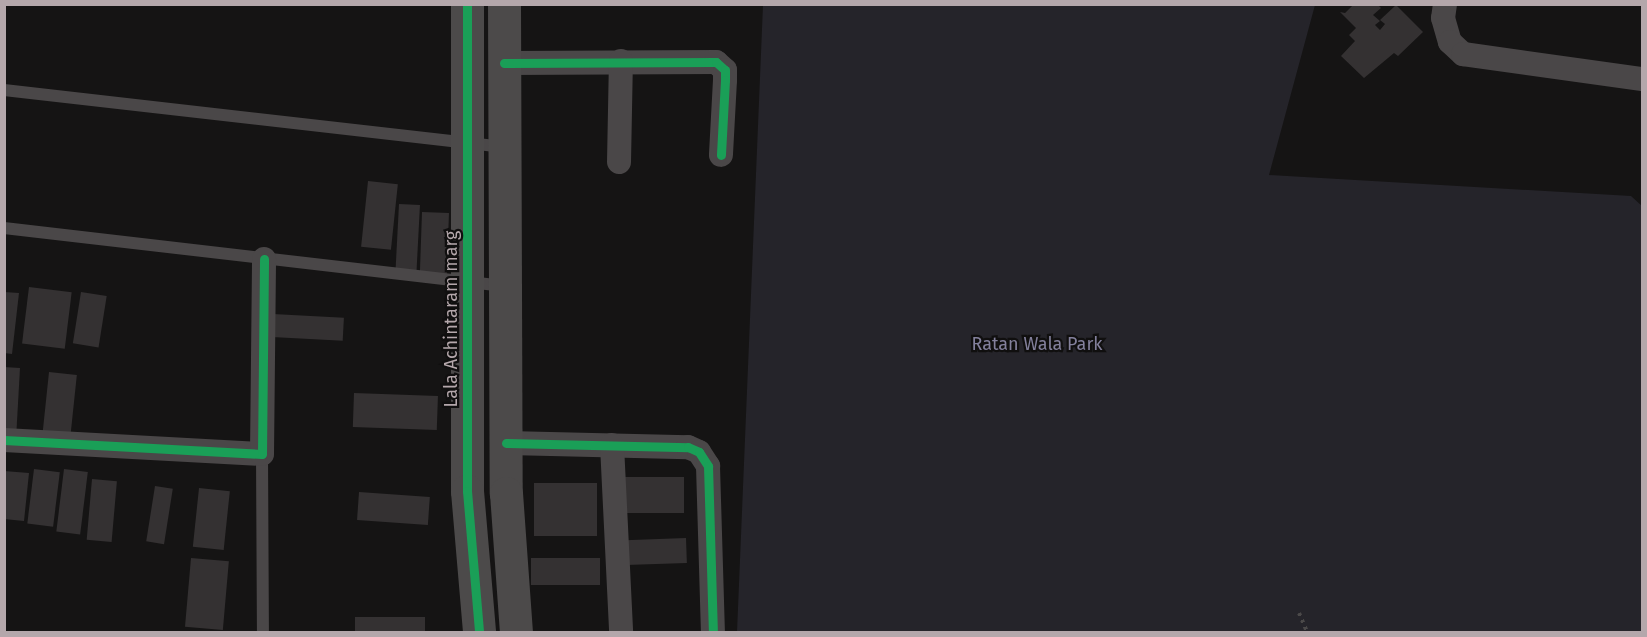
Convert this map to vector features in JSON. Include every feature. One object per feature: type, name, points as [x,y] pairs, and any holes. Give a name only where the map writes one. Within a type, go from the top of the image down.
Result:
[{"type":"street","name":"Lala Achintaram marg","points":[[467,4],[467,491],[478,633]]},
{"type":"street","points":[[504,4],[506,443],[516,633]]},
{"type":"street","points":[[1445,4],[1443,18],[1450,42],[1463,54],[1642,79]]},
{"type":"street","points":[[619,162],[621,61]]},
{"type":"street","points":[[504,63],[716,62],[724,70],[725,80],[721,155]]},
{"type":"street","points":[[4,440],[262,454],[264,259]]},
{"type":"street","points":[[506,443],[688,447],[705,458],[713,633]]},
{"type":"street","points":[[612,445],[621,633]]},
{"type":"lane","points":[[4,90],[504,147]]},
{"type":"lane","points":[[4,228],[505,286]]},
{"type":"lane","points":[[262,454],[263,633]]},
{"type":"path","points":[[1299,613],[1307,633]]},
{"type":"green space","name":"Ratan Wala Park","points":[[763,5],[1315,5],[1269,175],[1631,196],[1642,206],[1642,632],[737,632]]},
{"type":"building","points":[[1354,4],[1377,4],[1381,8],[1373,15],[1380,21],[1375,25],[1380,30],[1385,24],[1380,20],[1396,5],[1423,32],[1398,56],[1394,53],[1364,78],[1341,56],[1355,41],[1349,35],[1356,28],[1340,12],[1345,13]]},
{"type":"building","points":[[368,181],[398,184],[391,250],[361,247]]},
{"type":"building","points":[[399,204],[420,205],[417,271],[396,270]]},
{"type":"building","points":[[422,212],[449,213],[447,276],[420,275]]},
{"type":"building","points":[[29,287],[72,292],[65,349],[22,344]]},
{"type":"building","points":[[4,292],[19,293],[12,354],[4,353]]},
{"type":"building","points":[[81,292],[107,296],[99,347],[73,343]]},
{"type":"building","points":[[273,314],[344,318],[343,341],[272,337]]},
{"type":"building","points":[[4,367],[20,368],[16,439],[4,439]]},
{"type":"building","points":[[49,372],[77,375],[70,440],[42,437]]},
{"type":"building","points":[[354,393],[438,396],[437,430],[353,427]]},
{"type":"building","points":[[34,469],[60,472],[53,527],[27,524]]},
{"type":"building","points":[[64,469],[88,472],[80,534],[56,532]]},
{"type":"building","points":[[4,471],[29,473],[24,521],[4,519]]},
{"type":"building","points":[[619,477],[684,477],[684,513],[619,513]]},
{"type":"building","points":[[92,479],[117,481],[112,542],[87,540]]},
{"type":"building","points":[[534,483],[597,483],[597,536],[534,536]]},
{"type":"building","points":[[155,486],[173,489],[164,544],[146,541]]},
{"type":"building","points":[[199,488],[230,491],[224,550],[193,547]]},
{"type":"building","points":[[359,492],[430,497],[428,525],[357,520]]},
{"type":"building","points":[[686,538],[687,563],[626,565],[625,540]]},
{"type":"building","points":[[191,558],[229,561],[223,630],[185,627]]},
{"type":"building","points":[[531,558],[600,558],[600,585],[531,585]]},
{"type":"building","points":[[355,617],[425,617],[425,632],[355,632]]},
{"type":"cycle path","points":[[467,4],[467,491],[479,632]]},
{"type":"cycle path","points":[[504,63],[716,62],[725,70],[721,155]]},
{"type":"cycle path","points":[[4,440],[262,454],[264,259]]},
{"type":"cycle path","points":[[506,443],[688,447],[699,452],[708,466],[713,632]]}]
